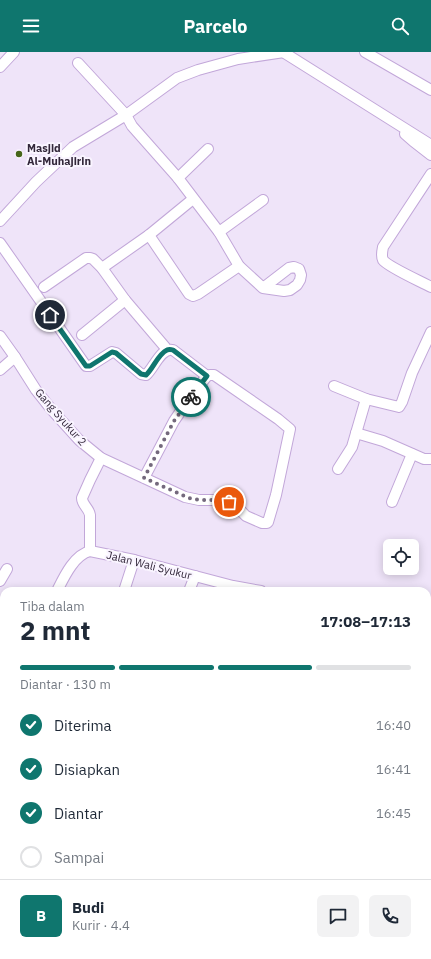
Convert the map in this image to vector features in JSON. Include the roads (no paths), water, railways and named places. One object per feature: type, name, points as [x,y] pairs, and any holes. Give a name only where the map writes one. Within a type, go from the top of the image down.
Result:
[{"type":"street","points":[[0,67],[14,52]]},
{"type":"street","points":[[0,221],[36,182],[73,147],[126,115],[177,78],[238,58],[284,52],[431,144]]},
{"type":"street","points":[[365,52],[431,90]]},
{"type":"street","points":[[78,63],[126,115],[132,126],[178,178],[219,232],[239,266],[263,288]]},
{"type":"street","points":[[392,121],[413,141],[431,154]]},
{"type":"street","points":[[178,178],[208,149]]},
{"type":"street","points":[[431,174],[383,248],[382,255],[384,261],[390,266],[431,287]]},
{"type":"street","points":[[102,268],[149,235],[193,199]]},
{"type":"street","points":[[219,232],[263,200]]},
{"type":"street","points":[[149,235],[189,294],[193,296],[239,266]]},
{"type":"street","points":[[0,243],[86,366],[90,366],[112,352],[116,353],[141,374],[146,375],[162,354],[166,350],[170,349],[207,376],[174,421],[144,478]]},
{"type":"street","points":[[44,287],[86,258],[93,259],[102,268],[125,300],[165,347]]},
{"type":"street","points":[[82,334],[125,300]]},
{"type":"street","points":[[334,386],[366,399],[399,407],[412,373],[431,332]]},
{"type":"street","name":"Gang Syukur 2","points":[[0,336],[36,390],[79,440],[101,458],[189,498],[229,502],[237,507],[246,516],[265,524],[268,522],[276,495],[290,429],[278,419],[214,375],[207,376]]},
{"type":"street","points":[[0,370],[15,357]]},
{"type":"street","points":[[338,469],[352,447],[366,399]]},
{"type":"street","points":[[356,433],[383,441],[424,459],[431,459]]},
{"type":"street","points":[[392,502],[412,454]]},
{"type":"street","points":[[59,587],[74,562],[81,555],[90,551],[90,515],[83,504],[82,498],[101,458]]},
{"type":"street","name":"Jalan Wali Syukur","points":[[90,551],[134,560],[239,587]]},
{"type":"street","points":[[125,587],[134,560]]},
{"type":"street","points":[[0,581],[7,569]]},
{"type":"street","points":[[191,587],[195,576]]},
{"type":"place","name":"Masjid Al-Muhajirin","points":[[19,154]]}]
